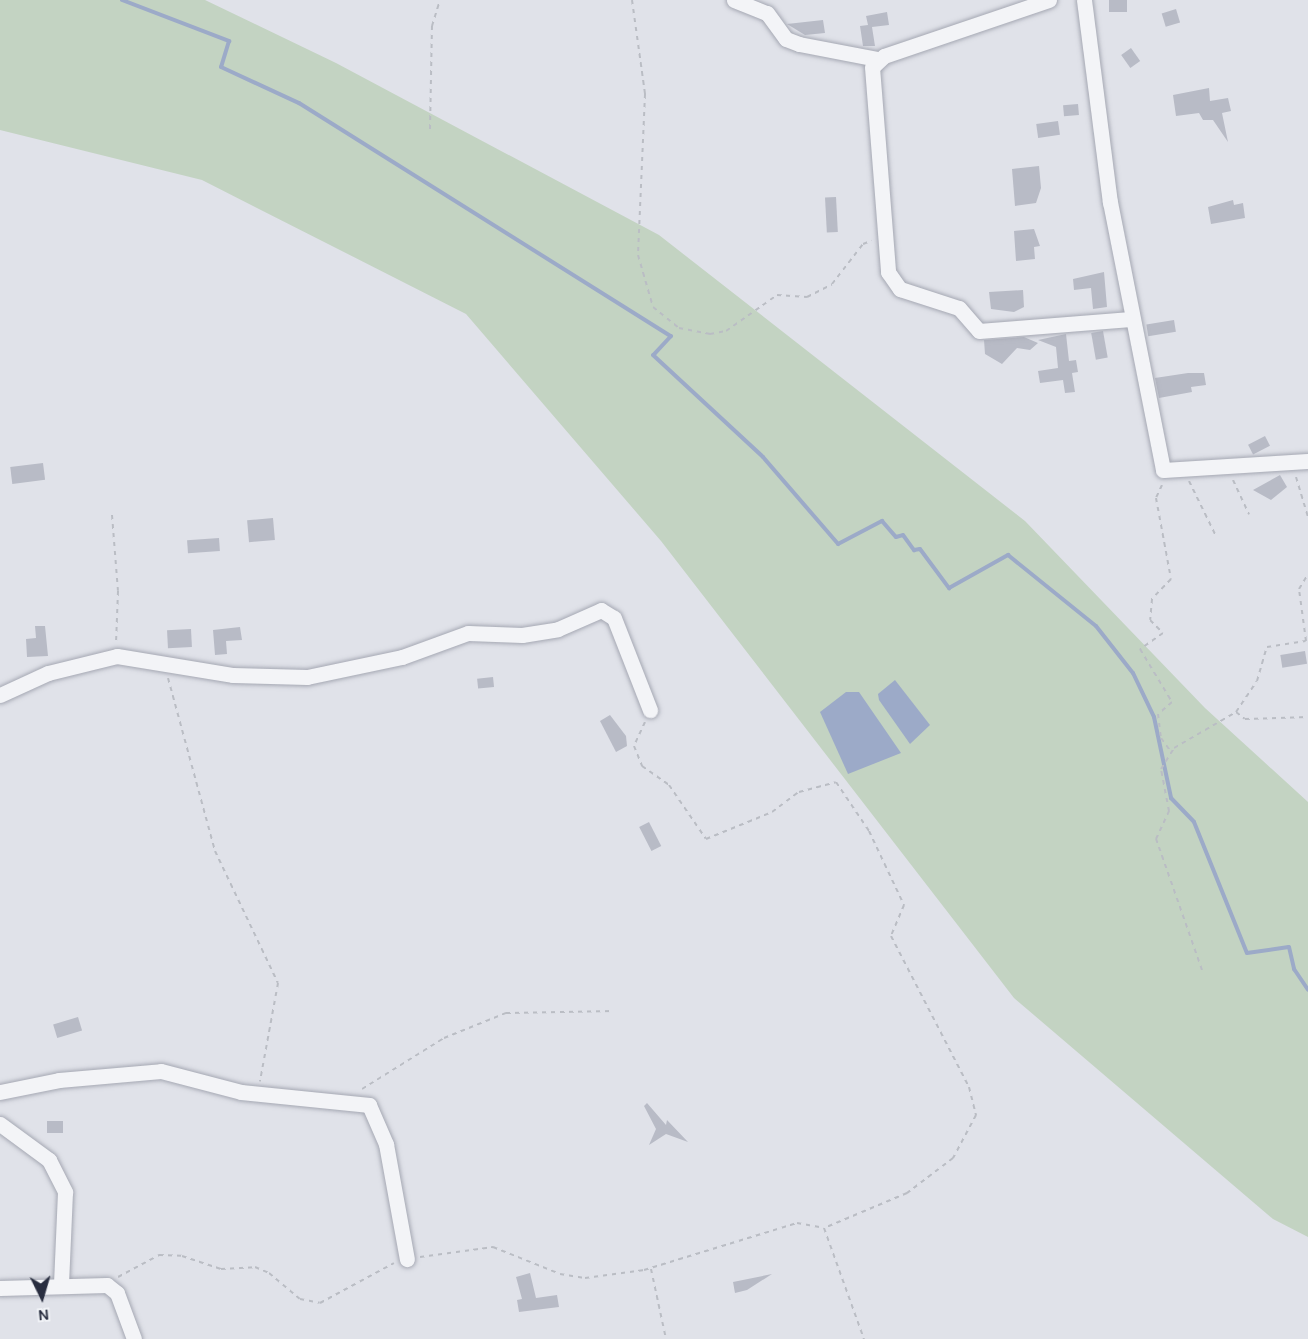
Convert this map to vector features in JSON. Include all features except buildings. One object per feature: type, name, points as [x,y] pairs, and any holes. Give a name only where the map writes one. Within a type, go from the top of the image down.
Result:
[{"type":"street","points":[[734,0],[767,13],[793,41],[877,59],[1049,0]]},
{"type":"street","points":[[1084,0],[1110,202],[1131,319],[1163,470],[1228,469],[1308,461]]},
{"type":"street","points":[[877,59],[871,78],[892,283],[959,308],[979,331],[1131,319]]},
{"type":"street","points":[[0,695],[48,673],[105,659],[164,660],[234,675],[307,677],[402,657],[468,633],[522,635],[558,629],[601,610],[614,618],[650,710]]},
{"type":"street","points":[[0,1092],[59,1080],[161,1071],[258,1095],[369,1105],[386,1144],[407,1259]]},
{"type":"street","points":[[0,1124],[49,1160],[65,1192],[61,1283]]},
{"type":"street","points":[[0,1288],[61,1283],[107,1285],[117,1293],[134,1339]]},
{"type":"path","points":[[430,129],[432,26],[440,0]]},
{"type":"path","points":[[632,0],[645,94],[638,255],[652,307],[667,321],[710,334],[726,331],[777,295],[807,297],[832,285],[863,244],[886,235]]},
{"type":"path","points":[[1291,463],[1308,517]]},
{"type":"path","points":[[1228,469],[1249,514]]},
{"type":"path","points":[[1163,470],[1164,479],[1156,498],[1171,579],[1152,599],[1150,620],[1163,633],[1140,650],[1172,702],[1158,714],[1161,738],[1171,752]]},
{"type":"path","points":[[1184,470],[1216,536]]},
{"type":"path","points":[[105,659],[114,650],[119,629],[111,515]]},
{"type":"path","points":[[1202,970],[1156,839],[1169,811],[1161,769],[1171,752],[1236,712],[1257,681],[1267,647],[1306,641],[1299,589],[1308,574]]},
{"type":"path","points":[[164,660],[176,722],[214,851],[278,983],[258,1095]]},
{"type":"path","points":[[107,1285],[123,1272],[171,1254],[221,1269],[255,1267],[269,1272],[300,1299],[320,1303],[407,1259],[493,1247],[560,1274],[585,1278],[651,1269],[797,1222],[824,1228],[907,1193],[953,1158],[976,1115],[969,1087],[891,936],[904,905],[869,831],[836,782],[799,792],[772,812],[706,839],[669,785],[642,766],[634,746],[650,710]]},
{"type":"path","points":[[1236,712],[1245,719],[1308,717]]},
{"type":"path","points":[[360,1090],[444,1038],[506,1013],[614,1011]]},
{"type":"path","points":[[824,1228],[864,1339]]},
{"type":"path","points":[[651,1269],[666,1339]]},
{"type":"green space","points":[[0,0],[205,0],[336,63],[659,235],[1025,521],[1205,708],[1308,802],[1308,1237],[1273,1219],[1014,998],[661,541],[466,314],[202,180],[0,130]]},
{"type":"water","points":[[895,680],[930,725],[910,744],[879,700],[878,694]]},
{"type":"water","points":[[846,692],[859,692],[901,753],[848,774],[820,712]]},
{"type":"waterway","points":[[122,0],[229,41],[221,67],[299,103],[671,336],[653,355],[763,457],[838,544],[882,521],[896,537],[903,535],[914,550],[920,549],[949,588],[1008,555],[1096,626],[1133,673],[1154,717],[1171,798],[1194,822],[1247,953],[1289,947],[1294,969],[1308,990]]}]
